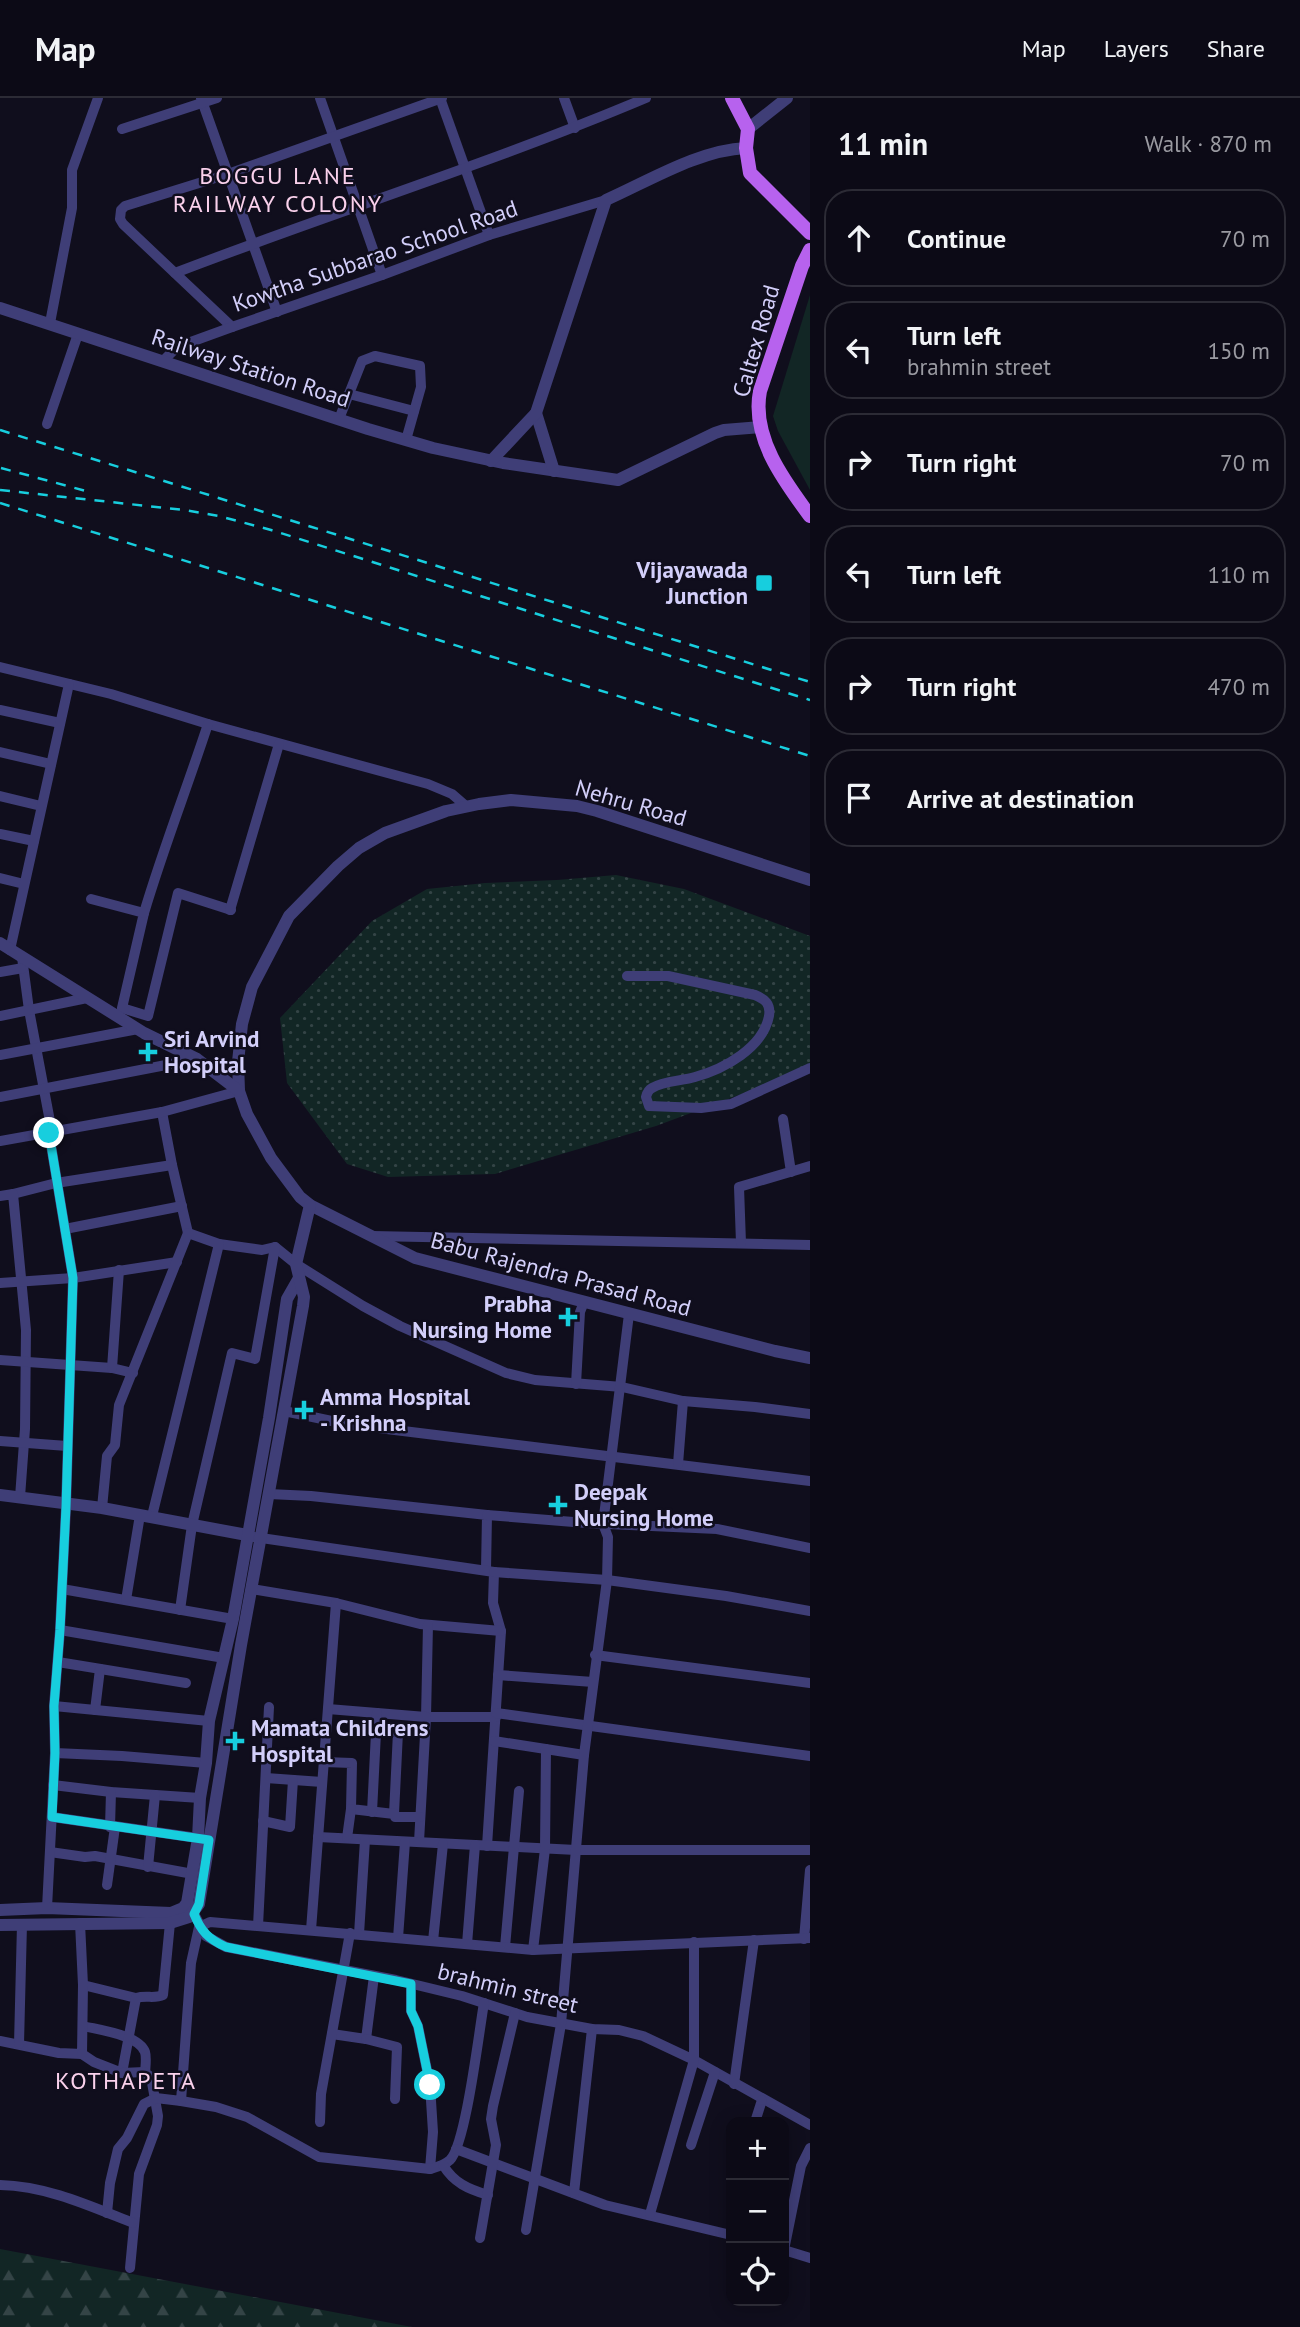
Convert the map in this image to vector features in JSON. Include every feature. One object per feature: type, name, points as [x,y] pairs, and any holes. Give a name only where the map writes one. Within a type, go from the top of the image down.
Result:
[{"type":"main road","points":[[732,98],[748,129],[747,162],[755,180],[810,233]]},
{"type":"main road","name":"Caltex Road","points":[[809,252],[760,391],[758,410],[761,427],[776,465],[810,517]]},
{"type":"street","points":[[50,323],[72,208],[72,170],[98,98]]},
{"type":"street","points":[[122,129],[202,100],[217,98]]},
{"type":"street","points":[[320,98],[382,275]]},
{"type":"street","points":[[228,174],[441,98],[489,235]]},
{"type":"street","points":[[564,98],[575,128]]},
{"type":"street","points":[[175,273],[575,128],[646,98]]},
{"type":"street","points":[[748,129],[787,98]]},
{"type":"street","points":[[202,100],[277,312]]},
{"type":"street","points":[[491,461],[536,413],[606,200],[706,155],[727,149],[746,148]]},
{"type":"street","name":"Kowtha Subbarao School Road","points":[[228,174],[125,206],[119,214],[123,224],[232,327]]},
{"type":"street","name":"Kowtha Subbarao School Road","points":[[163,361],[177,347],[232,327],[489,235],[606,200]]},
{"type":"street","name":"Railway Station Road","points":[[0,307],[406,440],[491,461],[554,471],[618,480],[715,433],[761,427]]},
{"type":"street","points":[[47,424],[78,334]]},
{"type":"street","points":[[339,419],[362,361],[375,356],[420,366],[421,387],[406,440]]},
{"type":"street","points":[[349,394],[414,411]]},
{"type":"street","points":[[536,413],[554,471]]},
{"type":"street","points":[[0,667],[111,694],[208,724],[428,784],[452,794],[467,807]]},
{"type":"street","points":[[69,684],[24,884],[5,946],[23,963],[138,1029],[197,1059],[239,1091]]},
{"type":"street","points":[[0,710],[60,723]]},
{"type":"street","points":[[208,724],[176,820],[164,847],[144,913],[122,1008],[148,1016],[178,894],[230,910],[279,744]]},
{"type":"street","points":[[0,752],[51,764]]},
{"type":"street","points":[[0,796],[41,806]]},
{"type":"street","name":"Nehru Road","points":[[310,1205],[291,1188],[247,1114],[239,1091],[238,1062],[242,1024],[252,987],[289,916],[359,848],[385,833],[446,811],[511,800],[577,806],[810,880]]},
{"type":"street","points":[[0,834],[34,841]]},
{"type":"street","points":[[0,878],[24,884]]},
{"type":"street","points":[[91,899],[144,913]]},
{"type":"street","points":[[0,972],[23,963]]},
{"type":"street","points":[[23,963],[73,1278],[66,1503],[54,1706],[55,1753],[47,1908]]},
{"type":"street","points":[[627,976],[679,977],[755,995],[769,1005],[769,1017],[759,1037],[745,1051],[709,1072],[652,1088],[646,1097],[649,1106],[724,1106],[739,1102],[810,1068]]},
{"type":"street","points":[[0,1016],[87,998]]},
{"type":"street","points":[[0,1055],[138,1029]]},
{"type":"street","points":[[0,1097],[197,1059]]},
{"type":"street","points":[[0,1141],[162,1112],[239,1091]]},
{"type":"street","points":[[102,1508],[107,1456],[114,1445],[119,1405],[188,1233],[162,1112]]},
{"type":"street","points":[[783,1119],[791,1172]]},
{"type":"street","points":[[0,1196],[56,1183],[172,1165]]},
{"type":"street","points":[[741,1243],[739,1187],[810,1166]]},
{"type":"street","points":[[13,1194],[26,1330],[20,1497]]},
{"type":"street","points":[[0,1924],[170,1923],[194,1914],[199,1904],[204,1839],[303,1306],[304,1297],[296,1264],[310,1205]]},
{"type":"street","name":"Babu Rajendra Prasad Road","points":[[310,1205],[415,1258],[810,1358]]},
{"type":"street","points":[[65,1229],[182,1206]]},
{"type":"street","points":[[188,1233],[219,1244],[262,1250],[275,1247]]},
{"type":"street","points":[[368,1236],[810,1245]]},
{"type":"street","points":[[126,1601],[146,1515],[219,1244]]},
{"type":"street","points":[[275,1247],[296,1264],[400,1326],[506,1373],[535,1380],[622,1387],[683,1401],[810,1414]]},
{"type":"street","points":[[180,1610],[192,1525],[232,1353],[255,1359],[275,1247]]},
{"type":"street","points":[[0,1283],[73,1278],[177,1262]]},
{"type":"street","points":[[112,1368],[119,1270]]},
{"type":"street","points":[[0,1910],[47,1908],[178,1911],[187,1903],[204,1839],[200,1798],[209,1721],[233,1619],[288,1299],[299,1278]]},
{"type":"street","points":[[576,1384],[580,1312],[584,1302]]},
{"type":"street","points":[[526,2230],[561,2024],[584,1755],[595,1655],[607,1580],[608,1537],[603,1524],[629,1314]]},
{"type":"street","points":[[0,1360],[112,1368],[133,1373]]},
{"type":"street","points":[[678,1464],[683,1401]]},
{"type":"street","points":[[284,1411],[346,1424],[810,1480]]},
{"type":"street","points":[[0,1441],[67,1446]]},
{"type":"street","points":[[269,1494],[487,1515],[717,1529],[810,1548]]},
{"type":"street","points":[[0,1495],[146,1515],[261,1539],[490,1571],[607,1580],[726,1596],[810,1611]]},
{"type":"street","points":[[467,1944],[494,1741],[501,1631],[493,1603],[487,1515]]},
{"type":"street","points":[[62,1589],[233,1619]]},
{"type":"street","points":[[252,1589],[336,1603],[428,1625],[501,1631]]},
{"type":"street","points":[[311,1930],[336,1603]]},
{"type":"street","points":[[418,1842],[426,1717],[428,1625]]},
{"type":"street","points":[[60,1630],[224,1658]]},
{"type":"street","points":[[595,1655],[810,1683]]},
{"type":"street","points":[[58,1662],[186,1683]]},
{"type":"street","points":[[95,1710],[100,1669]]},
{"type":"street","points":[[498,1675],[593,1682]]},
{"type":"street","points":[[54,1706],[209,1721]]},
{"type":"street","points":[[258,1926],[269,1707]]},
{"type":"street","points":[[328,1709],[426,1717],[496,1715],[810,1756]]},
{"type":"street","points":[[372,1812],[377,1713]]},
{"type":"street","points":[[376,1731],[398,1732],[394,1814]]},
{"type":"street","points":[[494,1741],[584,1755]]},
{"type":"street","points":[[533,1950],[545,1849],[546,1749]]},
{"type":"street","points":[[55,1753],[206,1763]]},
{"type":"street","points":[[324,1762],[352,1763],[347,1839]]},
{"type":"street","points":[[266,1778],[322,1782]]},
{"type":"street","points":[[263,1821],[290,1827],[293,1780]]},
{"type":"street","points":[[53,1785],[200,1798]]},
{"type":"street","points":[[505,1947],[519,1791]]},
{"type":"street","points":[[107,1885],[113,1827],[111,1792]]},
{"type":"street","points":[[148,1867],[156,1795]]},
{"type":"street","points":[[351,1809],[394,1814],[395,1817],[420,1817]]},
{"type":"street","points":[[52,1817],[204,1839]]},
{"type":"street","points":[[318,1837],[576,1850],[810,1850]]},
{"type":"street","points":[[320,2122],[321,2094],[332,2034],[355,1934],[365,1840]]},
{"type":"street","points":[[398,1938],[405,1842]]},
{"type":"street","points":[[433,1941],[443,1843]]},
{"type":"street","points":[[50,1852],[193,1874]]},
{"type":"street","points":[[199,1927],[215,1921],[533,1950],[807,1939],[810,1870]]},
{"type":"street","points":[[181,2101],[191,1963],[199,1927],[194,1914]]},
{"type":"street","points":[[80,1923],[82,2054]]},
{"type":"street","points":[[83,1985],[136,1998],[142,1995],[163,1995],[170,1923]]},
{"type":"street","points":[[19,2044],[22,1924]]},
{"type":"street","name":"brahmin street","points":[[199,1927],[206,1936],[226,1947],[411,1984],[561,2024],[619,2030],[643,2036],[694,2060],[810,2125]]},
{"type":"street","points":[[734,2084],[754,1940]]},
{"type":"street","points":[[650,2214],[694,2060],[694,1942]]},
{"type":"street","points":[[366,2039],[374,1976]]},
{"type":"street","points":[[411,1984],[411,2011],[418,2026],[430,2085],[433,2132],[430,2169]]},
{"type":"street","points":[[122,2073],[136,1998]]},
{"type":"street","points":[[107,2213],[110,2183],[118,2149],[127,2138],[144,2104],[156,2098],[216,2107],[247,2117],[319,2157],[430,2169],[443,2165],[451,2159],[456,2149],[464,2120],[484,2003]]},
{"type":"street","points":[[480,2238],[496,2137],[491,2119],[493,2106],[515,2013]]},
{"type":"street","points":[[83,2026],[127,2037],[145,2052],[145,2075]]},
{"type":"street","points":[[573,2193],[592,2029]]},
{"type":"street","points":[[332,2034],[397,2047],[394,2099]]},
{"type":"street","points":[[0,2041],[59,2053],[82,2054],[122,2073],[144,2072],[151,2077],[158,2108],[157,2125],[138,2174],[130,2268]]},
{"type":"street","points":[[691,2145],[715,2072]]},
{"type":"street","points":[[756,2117],[762,2099]]},
{"type":"street","points":[[785,2243],[801,2166],[810,2148]]},
{"type":"street","points":[[456,2149],[605,2205],[726,2234]]},
{"type":"street","points":[[443,2165],[459,2183],[488,2195]]},
{"type":"street","points":[[0,2185],[34,2188],[133,2223]]},
{"type":"street","points":[[789,2252],[810,2258]]},
{"type":"green space","points":[[810,295],[810,490],[778,431],[773,416]]},
{"type":"green space","points":[[616,875],[684,889],[810,936],[810,1065],[804,1071],[656,1126],[495,1174],[388,1177],[347,1164],[287,1083],[280,1018],[372,921],[427,889]]},
{"type":"green space","points":[[0,2249],[412,2327],[0,2327]]},
{"type":"railway","points":[[0,430],[810,682]]},
{"type":"railway","points":[[1,468],[86,491]]},
{"type":"railway","points":[[0,490],[219,516],[810,700]]},
{"type":"railway","points":[[0,503],[810,756]]},
{"type":"place","name":"Vijayawada Junction","points":[[764,583]]},
{"type":"place","name":"Sri Arvind Hospital","points":[[148,1052]]},
{"type":"place","name":"Prabha Nursing Home","points":[[568,1317]]},
{"type":"place","name":"Amma Hospital - Krishna","points":[[304,1410]]},
{"type":"place","name":"Deepak Nursing Home","points":[[558,1505]]},
{"type":"place","name":"Mamata Childrens Hospital","points":[[235,1741]]},
{"type":"district","name":"BOGGU LANE RAILWAY COLONY","points":[[278,190]]},
{"type":"district","name":"KOTHAPETA","points":[[126,2081]]},
{"type":"route","points":[[49,1133],[73,1278],[66,1507],[54,1706],[52,1817],[209,1840],[199,1904],[194,1914],[206,1936],[226,1947],[411,1984],[411,2011],[418,2026],[430,2085]]}]
